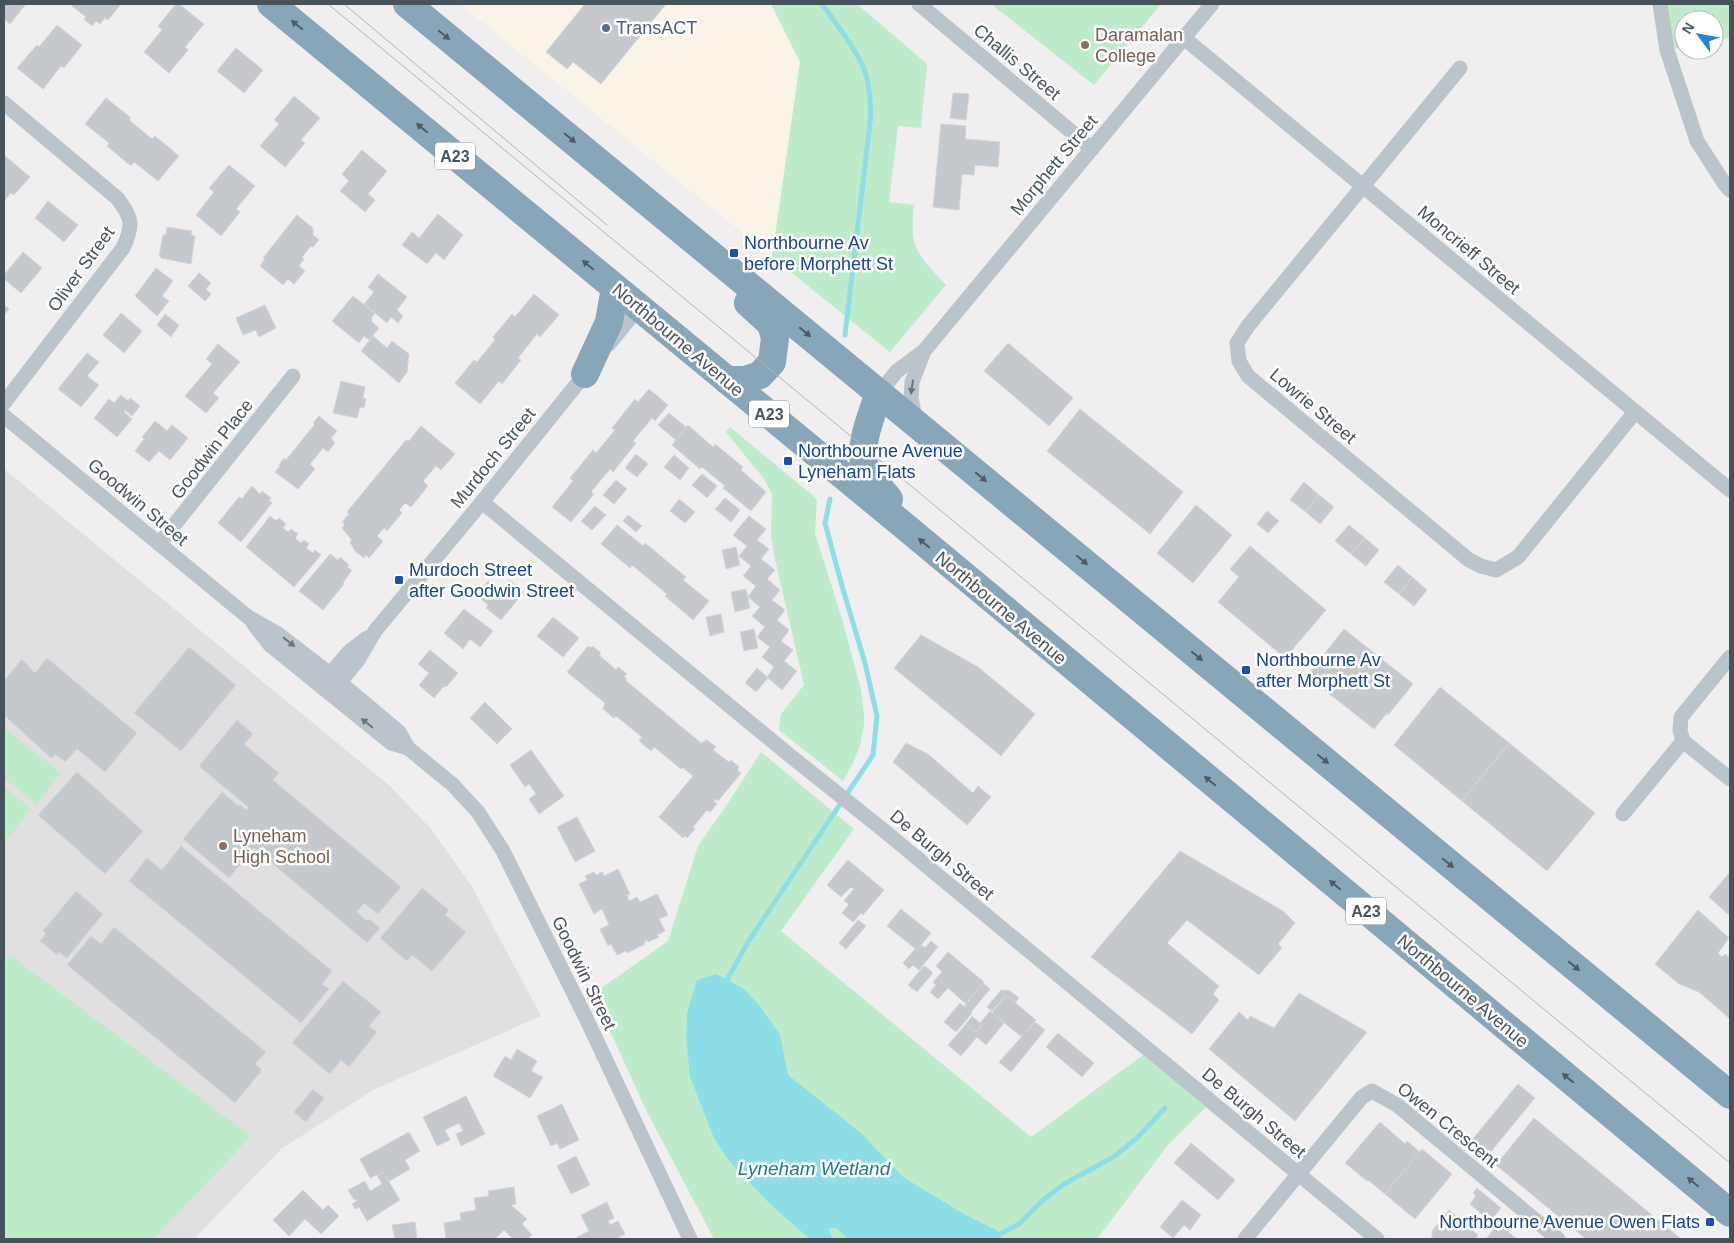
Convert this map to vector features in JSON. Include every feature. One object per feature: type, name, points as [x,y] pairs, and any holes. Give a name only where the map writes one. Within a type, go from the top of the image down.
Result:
[{"type":"highway","name":"Northbourne Avenue","points":[[271,4],[728,380],[1730,1213]]},
{"type":"highway","points":[[407,4],[1730,1095]]},
{"type":"highway","points":[[633,190],[726,284],[771,324],[775,338],[772,362],[760,375],[745,380],[728,380]]},
{"type":"highway","points":[[585,374],[609,322],[615,288]]},
{"type":"highway","points":[[879,393],[867,431],[864,461],[866,470],[892,502],[898,522]]},
{"type":"street","name":"Challis Street","points":[[919,4],[1092,149]]},
{"type":"street","name":"Morphett Street","points":[[879,393],[897,370],[924,351],[1212,4]]},
{"type":"street","points":[[1660,4],[1667,50],[1697,141],[1730,190]]},
{"type":"street","name":"Moncrieff Street","points":[[1184,38],[1730,490]]},
{"type":"street","name":"Lowrie Street","points":[[1460,68],[1248,326],[1237,343],[1239,361],[1248,376],[1469,560],[1496,570],[1518,558],[1635,412]]},
{"type":"street","name":"Oliver Street","points":[[4,103],[117,198],[125,208],[129,219],[130,232],[123,248],[4,403]]},
{"type":"street","name":"Murdoch Street","points":[[331,684],[349,652],[375,631],[639,307]]},
{"type":"street","name":"Morphett Street","points":[[916,424],[911,398],[912,382],[924,351]]},
{"type":"street","name":"Goodwin Place","points":[[159,544],[293,376]]},
{"type":"street","name":"Goodwin Street","points":[[4,416],[248,617],[278,634],[331,684],[399,732],[408,748],[453,785],[478,812],[503,851],[585,1016],[690,1239]]},
{"type":"street","name":"De Burgh Street","points":[[482,502],[1377,1239]]},
{"type":"street","points":[[1730,657],[1681,718],[1680,730],[1684,741],[1730,779]]},
{"type":"street","points":[[1622,814],[1684,741]]},
{"type":"street","name":"Owen Crescent","points":[[1245,1239],[1362,1096],[1372,1091],[1396,1105],[1558,1239]]},
{"type":"shaded area","points":[[460,4],[771,4],[800,62],[772,257]]},
{"type":"shaded area","name":"Lyneham High School","points":[[4,469],[391,787],[431,829],[471,885],[541,1016],[373,1090],[281,1149],[194,1239],[4,1239]]},
{"type":"green space","points":[[771,4],[857,4],[927,64],[921,128],[898,126],[889,202],[914,205],[913,232],[917,250],[928,266],[946,285],[890,352],[772,257],[800,62]]},
{"type":"green space","name":"Daramalan College","points":[[991,4],[1161,4],[1094,85]]},
{"type":"green space","points":[[1660,4],[1730,4],[1730,38],[1724,39],[1724,10],[1674,10],[1674,49],[1667,50]]},
{"type":"green space","points":[[730,427],[817,499],[815,533],[843,622],[861,690],[864,715],[860,746],[843,781],[779,730],[781,714],[804,685],[774,555],[771,535],[772,494],[764,479],[726,432]]},
{"type":"green space","points":[[4,728],[61,773],[37,804],[4,778]]},
{"type":"green space","points":[[761,752],[854,829],[781,931],[1031,1137],[1143,1055],[1206,1107],[1168,1145],[1097,1239],[714,1239],[647,1112],[593,994],[668,941],[698,846]]},
{"type":"green space","points":[[4,787],[31,809],[7,840],[4,837]]},
{"type":"green space","points":[[10,955],[251,1136],[153,1239],[4,1239],[4,964]]},
{"type":"water","name":"Lyneham Wetland","points":[[716,974],[744,989],[760,1006],[780,1035],[788,1075],[861,1133],[903,1177],[962,1213],[1002,1233],[1001,1239],[848,1239],[836,1228],[828,1229],[833,1239],[810,1239],[771,1205],[729,1161],[714,1138],[690,1077],[686,1038],[687,1013],[697,980]]},
{"type":"building","points":[[4,4],[26,4],[10,24],[4,19]]},
{"type":"building","points":[[74,4],[121,4],[108,20],[105,18],[100,24],[96,21],[92,26],[84,19],[86,17],[72,6]]},
{"type":"building","points":[[176,4],[179,4],[204,24],[185,47],[188,50],[169,73],[144,52],[162,30],[158,26]]},
{"type":"building","name":"TransACT","points":[[585,4],[666,4],[601,84],[573,62],[567,69],[546,52]]},
{"type":"building","points":[[57,25],[82,45],[64,68],[61,66],[43,89],[17,68],[37,45],[39,47]]},
{"type":"building","points":[[236,48],[263,70],[244,93],[217,71]]},
{"type":"building","points":[[953,93],[969,94],[966,120],[950,118]]},
{"type":"building","points":[[294,96],[320,118],[301,140],[305,143],[285,167],[260,146],[279,124],[274,120]]},
{"type":"building","points":[[106,98],[131,118],[129,120],[152,139],[155,136],[179,156],[158,181],[134,162],[131,166],[107,146],[109,143],[85,124]]},
{"type":"building","points":[[941,124],[966,126],[965,139],[1000,142],[998,167],[975,165],[974,175],[962,174],[959,210],[933,207]]},
{"type":"building","points":[[362,150],[387,171],[368,194],[375,200],[365,212],[340,191],[349,181],[342,174]]},
{"type":"building","points":[[4,155],[30,177],[14,195],[11,193],[4,201]]},
{"type":"building","points":[[229,165],[255,186],[236,209],[240,212],[221,236],[196,215],[214,192],[209,188]]},
{"type":"building","points":[[48,201],[78,225],[64,242],[35,218]]},
{"type":"building","points":[[438,214],[463,235],[444,260],[436,253],[427,264],[402,245],[412,232],[419,238]]},
{"type":"building","points":[[297,215],[313,228],[313,235],[319,240],[302,257],[304,259],[299,266],[305,271],[294,284],[288,279],[283,285],[260,266],[265,259],[263,258]]},
{"type":"building","points":[[167,227],[192,231],[191,235],[195,236],[191,264],[159,256],[163,235],[166,235]]},
{"type":"building","points":[[23,252],[42,268],[21,293],[4,279],[4,275]]},
{"type":"building","points":[[156,268],[173,281],[162,296],[169,301],[157,316],[135,296]]},
{"type":"building","points":[[199,273],[211,283],[206,289],[211,294],[205,301],[188,286]]},
{"type":"building","points":[[378,274],[407,297],[397,310],[403,316],[398,323],[391,317],[387,323],[364,304],[374,292],[368,287]]},
{"type":"building","points":[[534,294],[559,315],[540,337],[537,334],[518,358],[521,360],[502,384],[499,381],[480,404],[455,383],[474,360],[477,362],[495,340],[493,337],[512,314],[515,317]]},
{"type":"building","points":[[353,296],[375,313],[372,317],[372,322],[379,328],[369,340],[364,336],[359,343],[332,321]]},
{"type":"building","points":[[4,305],[9,309],[4,315]]},
{"type":"building","points":[[265,305],[276,328],[259,337],[256,330],[243,335],[236,318]]},
{"type":"building","points":[[121,313],[142,331],[124,353],[103,335]]},
{"type":"building","points":[[165,314],[179,325],[171,337],[157,325]]},
{"type":"building","points":[[373,336],[387,348],[392,341],[409,354],[407,372],[399,383],[361,351]]},
{"type":"building","points":[[1008,343],[1073,398],[1049,426],[984,371]]},
{"type":"building","points":[[218,344],[240,362],[213,393],[219,398],[206,413],[185,396],[212,364],[206,359]]},
{"type":"building","points":[[87,353],[99,362],[87,376],[99,385],[81,407],[58,389]]},
{"type":"building","points":[[341,381],[365,387],[363,398],[366,399],[364,408],[360,407],[357,418],[333,413]]},
{"type":"building","points":[[649,389],[668,405],[655,421],[652,418],[633,441],[636,443],[613,472],[610,469],[591,492],[594,494],[571,522],[552,507],[573,481],[570,478],[593,450],[596,453],[615,430],[612,428],[635,399],[638,402]]},
{"type":"building","points":[[121,395],[128,401],[130,398],[140,406],[132,416],[125,410],[124,412],[132,419],[117,437],[94,418],[109,399],[114,403]]},
{"type":"building","points":[[1080,409],[1183,492],[1150,534],[1047,451]]},
{"type":"building","points":[[669,413],[686,427],[676,440],[658,425]]},
{"type":"building","points":[[319,416],[337,431],[331,438],[335,443],[328,452],[323,448],[310,464],[315,469],[298,489],[275,472],[284,458],[286,460],[315,424],[313,423]]},
{"type":"building","points":[[155,421],[167,431],[172,425],[188,438],[170,460],[159,451],[149,462],[135,451],[144,439],[142,437]]},
{"type":"building","points":[[688,425],[713,447],[715,444],[743,467],[741,470],[766,492],[751,511],[723,488],[725,486],[702,467],[700,469],[672,445]]},
{"type":"building","points":[[421,426],[455,454],[441,470],[436,466],[423,481],[428,486],[411,507],[405,503],[399,510],[402,513],[387,531],[384,528],[377,536],[383,541],[369,558],[366,555],[364,558],[355,551],[350,542],[352,540],[342,528],[345,524],[342,522],[349,514],[347,512],[406,440],[409,441]]},
{"type":"building","points":[[636,454],[648,464],[637,477],[625,468]]},
{"type":"building","points":[[674,455],[689,468],[680,480],[664,467]]},
{"type":"building","points":[[702,474],[717,486],[707,498],[692,485]]},
{"type":"building","points":[[616,480],[627,489],[614,504],[603,495]]},
{"type":"building","points":[[1304,482],[1319,495],[1306,512],[1290,500]]},
{"type":"building","points":[[252,486],[260,494],[262,491],[271,498],[269,501],[272,503],[241,542],[218,523],[239,497],[242,499]]},
{"type":"building","points":[[1319,495],[1334,507],[1320,524],[1306,512]]},
{"type":"building","points":[[725,498],[740,510],[731,522],[715,509]]},
{"type":"building","points":[[679,499],[695,512],[685,523],[670,511]]},
{"type":"building","points":[[1196,505],[1232,535],[1193,583],[1157,553]]},
{"type":"building","points":[[595,506],[606,515],[592,530],[581,521]]},
{"type":"building","points":[[1267,511],[1279,521],[1268,533],[1257,524]]},
{"type":"building","points":[[628,515],[642,526],[636,532],[623,521]]},
{"type":"building","points":[[270,516],[276,521],[279,518],[286,524],[283,528],[288,532],[291,529],[298,534],[295,538],[301,543],[304,540],[309,544],[306,548],[313,553],[315,550],[321,555],[294,587],[246,547]]},
{"type":"building","points":[[749,516],[766,529],[757,540],[769,549],[761,559],[775,570],[767,579],[780,590],[772,600],[785,610],[777,620],[789,630],[781,641],[793,650],[784,661],[797,671],[782,690],[767,677],[774,667],[762,657],[770,647],[757,637],[765,627],[752,616],[760,607],[748,597],[756,586],[743,576],[751,566],[739,556],[747,546],[733,535]]},
{"type":"building","points":[[617,525],[643,546],[645,543],[686,577],[683,580],[709,601],[693,620],[665,596],[667,594],[632,565],[630,568],[601,544]]},
{"type":"building","points":[[1349,525],[1365,538],[1351,554],[1335,541]]},
{"type":"building","points":[[1365,538],[1379,550],[1366,566],[1351,554]]},
{"type":"building","points":[[1250,546],[1326,610],[1285,658],[1218,602],[1239,577],[1230,569]]},
{"type":"building","points":[[736,547],[740,565],[726,569],[722,550]]},
{"type":"building","points":[[330,554],[338,560],[340,557],[349,565],[347,567],[352,570],[344,584],[323,610],[299,591]]},
{"type":"building","points":[[1398,565],[1412,577],[1399,594],[1384,582]]},
{"type":"building","points":[[1412,577],[1427,590],[1414,606],[1399,594]]},
{"type":"building","points":[[509,580],[524,592],[501,620],[486,608],[488,605],[476,595],[488,581],[500,591]]},
{"type":"building","points":[[746,589],[750,608],[735,612],[731,592]]},
{"type":"building","points":[[464,609],[493,631],[480,647],[470,639],[463,649],[444,633]]},
{"type":"building","points":[[721,614],[724,632],[710,636],[706,617]]},
{"type":"building","points":[[553,617],[579,638],[563,657],[537,636]]},
{"type":"building","points":[[754,629],[758,648],[744,651],[740,632]]},
{"type":"building","points":[[1344,629],[1413,684],[1374,729],[1307,676]]},
{"type":"building","points":[[921,635],[978,667],[1035,714],[1001,756],[894,668]]},
{"type":"building","points":[[588,646],[591,648],[592,646],[601,653],[599,655],[616,670],[618,667],[627,674],[624,677],[627,679],[625,680],[701,743],[707,740],[716,747],[713,750],[739,767],[737,770],[741,773],[718,801],[715,799],[714,801],[717,804],[710,812],[707,810],[693,827],[695,829],[687,838],[685,836],[683,838],[659,817],[693,776],[682,767],[681,769],[654,747],[651,751],[639,741],[642,737],[616,716],[614,718],[603,709],[605,703],[567,672]]},
{"type":"building","points":[[189,647],[236,685],[181,751],[134,713]]},
{"type":"building","points":[[430,650],[458,673],[434,698],[419,685],[429,673],[418,664]]},
{"type":"building","points":[[47,658],[137,733],[105,772],[77,749],[65,762],[55,754],[53,758],[50,757],[4,715],[4,681],[22,659],[35,673]]},
{"type":"building","points":[[757,668],[768,678],[756,692],[745,683]]},
{"type":"building","points":[[1440,687],[1509,743],[1462,801],[1394,745]]},
{"type":"building","points":[[485,702],[512,729],[497,744],[470,718]]},
{"type":"building","points":[[237,720],[253,734],[244,744],[279,773],[273,780],[401,887],[378,914],[364,903],[357,912],[367,921],[369,919],[380,928],[367,943],[254,848],[229,878],[183,839],[222,792],[238,806],[240,804],[246,810],[248,807],[199,766]]},
{"type":"building","points":[[906,743],[928,754],[973,793],[978,786],[991,797],[967,825],[893,762]]},
{"type":"building","points":[[1509,743],[1595,813],[1547,871],[1462,801]]},
{"type":"building","points":[[531,750],[564,796],[539,814],[529,799],[536,794],[529,784],[525,787],[510,765]]},
{"type":"building","points":[[77,772],[143,831],[105,874],[38,815]]},
{"type":"building","points":[[577,817],[595,851],[575,862],[557,827]]},
{"type":"building","points":[[181,846],[332,971],[322,984],[329,989],[301,1023],[129,881],[147,858],[162,870]]},
{"type":"building","points":[[1180,851],[1283,911],[1295,923],[1278,944],[1282,948],[1259,975],[1187,920],[1167,943],[1219,986],[1213,994],[1219,1000],[1192,1034],[1091,957]]},
{"type":"building","points":[[848,860],[884,890],[863,915],[861,913],[853,922],[842,913],[849,904],[844,901],[854,889],[851,887],[841,897],[827,885]]},
{"type":"building","points":[[618,869],[630,894],[627,895],[629,901],[637,897],[640,902],[657,894],[668,915],[659,919],[665,931],[657,935],[659,937],[648,942],[647,940],[644,942],[645,944],[627,953],[626,951],[617,955],[611,944],[608,946],[600,929],[609,925],[602,909],[594,914],[579,884],[587,880],[585,876],[594,872],[596,875],[602,872],[604,876]]},
{"type":"building","points":[[1730,872],[1730,916],[1709,897]]},
{"type":"building","points":[[422,888],[449,910],[445,915],[466,932],[432,971],[412,955],[407,961],[380,938]]},
{"type":"building","points":[[76,891],[103,914],[67,958],[59,952],[57,955],[40,941],[46,934],[43,931]]},
{"type":"building","points":[[901,909],[931,933],[917,950],[887,926]]},
{"type":"building","points":[[1698,910],[1729,938],[1718,953],[1722,957],[1725,954],[1730,958],[1730,1019],[1699,992],[1679,984],[1655,964]]},
{"type":"building","points":[[858,920],[866,926],[846,949],[839,943]]},
{"type":"building","points":[[114,927],[266,1052],[255,1064],[262,1070],[235,1103],[67,965],[91,936],[101,944]]},
{"type":"building","points":[[931,941],[938,947],[919,970],[913,965],[909,969],[903,963],[915,949],[917,950],[921,945],[925,948]]},
{"type":"building","points":[[948,952],[984,982],[966,1004],[948,988],[938,999],[930,992],[936,985],[933,982],[942,972],[936,966]]},
{"type":"building","points":[[925,966],[932,974],[917,992],[908,985]]},
{"type":"building","points":[[343,981],[381,1012],[369,1026],[377,1032],[349,1067],[341,1060],[330,1074],[292,1043]]},
{"type":"building","points":[[983,983],[990,989],[971,1012],[964,1007]]},
{"type":"building","points":[[1001,990],[1010,991],[1019,998],[1015,1003],[1006,995],[992,1011],[987,1007]]},
{"type":"building","points":[[1299,993],[1367,1032],[1295,1121],[1209,1049],[1239,1012],[1248,1020],[1250,1016],[1274,1028]]},
{"type":"building","points":[[1006,995],[1036,1020],[1022,1037],[992,1013]]},
{"type":"building","points":[[960,1003],[972,1013],[956,1032],[944,1022]]},
{"type":"building","points":[[990,1011],[1004,1023],[986,1045],[977,1037],[961,1056],[948,1045],[966,1024],[976,1032],[982,1025],[980,1023]]},
{"type":"building","points":[[972,1016],[982,1025],[976,1032],[966,1024]]},
{"type":"building","points":[[1035,1022],[1045,1030],[1011,1072],[999,1062]]},
{"type":"building","points":[[1058,1033],[1094,1063],[1082,1077],[1046,1047]]},
{"type":"building","points":[[517,1049],[537,1061],[531,1071],[543,1077],[530,1098],[493,1076],[505,1056],[511,1060]]},
{"type":"building","points":[[1518,1084],[1535,1098],[1484,1160],[1467,1146]]},
{"type":"building","points":[[313,1089],[324,1098],[306,1122],[294,1112]]},
{"type":"building","points":[[466,1096],[485,1134],[461,1146],[456,1134],[463,1131],[459,1123],[445,1130],[450,1140],[437,1146],[423,1117]]},
{"type":"building","points":[[562,1104],[579,1140],[560,1149],[557,1143],[551,1146],[537,1116]]},
{"type":"building","points":[[1534,1118],[1681,1239],[1586,1239],[1496,1165]]},
{"type":"building","points":[[1380,1122],[1405,1144],[1407,1141],[1420,1152],[1385,1194],[1345,1163]]},
{"type":"building","points":[[409,1132],[420,1151],[405,1160],[410,1169],[388,1182],[383,1172],[370,1178],[360,1159]]},
{"type":"building","points":[[1191,1143],[1235,1180],[1218,1200],[1174,1163]]},
{"type":"building","points":[[1422,1149],[1452,1174],[1415,1219],[1385,1194]]},
{"type":"building","points":[[576,1156],[590,1185],[571,1194],[557,1166]]},
{"type":"building","points":[[383,1172],[400,1200],[367,1221],[359,1207],[355,1209],[352,1204],[357,1201],[356,1199],[354,1200],[348,1190],[365,1181],[370,1191],[382,1184],[377,1175]]},
{"type":"building","points":[[514,1187],[516,1204],[511,1205],[527,1219],[522,1224],[532,1235],[527,1239],[513,1239],[504,1230],[497,1239],[446,1239],[444,1223],[461,1220],[460,1213],[476,1210],[474,1198],[489,1196],[488,1191]]},
{"type":"building","points":[[1477,1188],[1501,1208],[1490,1221],[1470,1204],[1476,1196],[1473,1193]]},
{"type":"building","points":[[303,1190],[323,1210],[328,1205],[339,1216],[321,1234],[305,1219],[289,1236],[273,1220]]},
{"type":"building","points":[[1182,1200],[1201,1215],[1190,1230],[1184,1225],[1173,1238],[1160,1227]]},
{"type":"building","points":[[607,1202],[614,1218],[608,1221],[610,1225],[618,1221],[625,1234],[615,1239],[578,1239],[577,1237],[589,1231],[581,1215]]},
{"type":"building","points":[[1449,1210],[1478,1235],[1475,1239],[1432,1238],[1432,1231]]},
{"type":"building","points":[[415,1222],[417,1239],[395,1239],[392,1225]]},
{"type":"building","points":[[1498,1224],[1517,1239],[1486,1239]]},
{"type":"waterway","points":[[822,4],[847,38],[863,66],[870,99],[871,114],[845,335]]},
{"type":"waterway","points":[[727,980],[748,942],[873,755],[877,716],[865,663],[825,523],[830,499]]},
{"type":"waterway","points":[[1002,1233],[1019,1224],[1042,1201],[1064,1184],[1115,1156],[1138,1137],[1165,1108]]},
{"type":"tram line","points":[[328,4],[1730,1163]]},
{"type":"tram line","points":[[344,4],[607,225]]},
{"type":"place","name":"TransACT","points":[[606,28]]},
{"type":"place","name":"Daramalan College","points":[[1085,45]]},
{"type":"place","name":"Northbourne Av before Morphett St","points":[[734,253]]},
{"type":"place","name":"Northbourne Avenue Lyneham Flats","points":[[788,461]]},
{"type":"place","name":"Murdoch Street after Goodwin Street","points":[[399,580]]},
{"type":"place","name":"Northbourne Av after Morphett St","points":[[1246,670]]},
{"type":"place","name":"Lyneham High School","points":[[223,846]]},
{"type":"place","name":"Northbourne Avenue Owen Flats","points":[[1710,1222]]}]
